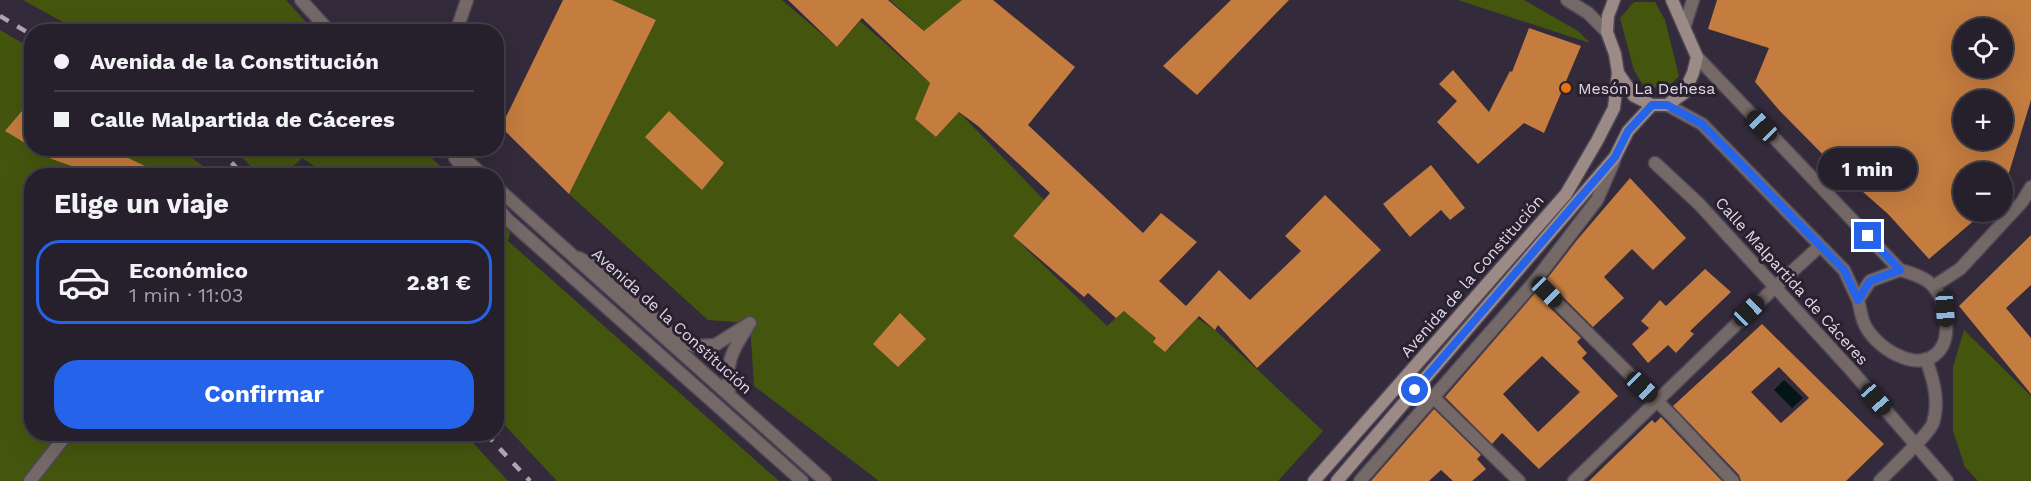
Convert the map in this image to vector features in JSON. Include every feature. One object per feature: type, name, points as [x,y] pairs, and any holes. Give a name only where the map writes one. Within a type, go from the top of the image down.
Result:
[{"type":"main road","points":[[1614,0],[1608,15],[1608,32],[1618,73],[1634,96],[1652,105],[1667,105],[1684,93],[1693,73],[1696,57],[1672,0]]},
{"type":"main road","name":"Avenida de la Constitución","points":[[1314,481],[1566,194],[1614,108],[1618,73]]},
{"type":"main road","name":"Avenida de la Constitución","points":[[1337,481],[1615,157],[1628,131],[1652,105]]},
{"type":"street","points":[[301,0],[323,24]]},
{"type":"street","points":[[459,24],[467,0]]},
{"type":"street","points":[[1567,0],[1588,13],[1608,32]]},
{"type":"street","points":[[1684,28],[1693,0]]},
{"type":"street","points":[[1667,105],[1702,124],[1844,270],[1858,300],[1864,324],[1882,346],[1905,360],[1926,359],[1939,352],[1947,336],[1945,309],[1934,286],[1916,275],[1900,270],[1696,57]]},
{"type":"street","points":[[453,156],[463,168]]},
{"type":"street","points":[[462,156],[475,168]]},
{"type":"street","name":"Avenida de la Constitución","points":[[1360,481],[1535,281],[1597,200],[1615,157]]},
{"type":"street","name":"Calle Malpartida de Cáceres","points":[[1655,163],[1699,204],[1851,369],[1947,481]]},
{"type":"street","points":[[1934,286],[1960,269],[2022,202],[2031,187]]},
{"type":"street","name":"Avenida de la Constitución","points":[[504,194],[825,481]]},
{"type":"street","name":"Avenida de la Constitución","points":[[504,215],[802,481]]},
{"type":"street","points":[[1574,481],[1820,246]]},
{"type":"street","points":[[574,255],[606,272],[676,339],[696,346],[715,345],[750,323],[733,348],[727,374],[729,394]]},
{"type":"street","points":[[1858,300],[1870,281],[1900,270]]},
{"type":"street","points":[[1535,281],[1657,401],[1733,481]]},
{"type":"street","points":[[1880,481],[1933,425],[1937,405],[1933,379],[1926,359]]},
{"type":"street","points":[[1433,397],[1519,481]]},
{"type":"street","points":[[30,481],[61,441]]},
{"type":"green space","points":[[23,0],[286,0],[308,24],[66,24]]},
{"type":"green space","points":[[612,0],[782,0],[837,47],[860,21],[930,83],[915,119],[936,137],[959,112],[1044,200],[1013,236],[1107,326],[1124,311],[1169,349],[1197,318],[1215,330],[1323,431],[1278,481],[879,481],[754,386],[750,323],[708,320],[569,194],[656,20]]},
{"type":"green space","points":[[890,0],[962,0],[929,35]]},
{"type":"green space","points":[[1458,0],[1524,0],[1578,31],[1590,43]]},
{"type":"green space","points":[[1634,2],[1655,2],[1665,20],[1679,76],[1668,87],[1645,88],[1634,70],[1620,18]]},
{"type":"green space","points":[[0,30],[24,44],[24,156],[189,156],[206,168],[24,168],[24,441],[471,441],[508,481],[0,481]]},
{"type":"green space","points":[[241,156],[430,156],[442,168],[317,168],[302,158],[291,168],[252,168]]},
{"type":"green space","points":[[504,226],[510,232],[508,241],[779,481],[557,481],[504,424]]},
{"type":"green space","points":[[1964,330],[2031,396],[2031,481],[1978,481],[1965,467],[1953,431],[1953,367]]},
{"type":"shaded area","points":[[1784,380],[1803,398],[1792,408],[1774,390]]},
{"type":"building","points":[[563,0],[612,0],[656,20],[569,194],[504,130],[504,121]]},
{"type":"building","points":[[788,0],[888,0],[924,31],[962,0],[993,0],[1075,67],[1028,125],[1143,233],[1161,213],[1197,242],[1159,281],[1186,306],[1219,270],[1250,300],[1301,251],[1285,236],[1325,195],[1381,250],[1257,368],[1218,325],[1215,330],[1199,316],[1165,352],[1153,342],[1156,338],[1124,311],[1116,318],[1088,293],[1084,297],[1013,236],[1050,193],[978,126],[959,112],[936,137],[915,119],[930,83],[862,18],[837,47]]},
{"type":"building","points":[[1231,0],[1289,0],[1197,95],[1163,66]]},
{"type":"building","points":[[1717,0],[2031,0],[2031,100],[2012,162],[1953,162],[1953,222],[1972,222],[1929,259],[1888,214],[1837,169],[1779,110],[1755,82],[1769,48],[1708,29]]},
{"type":"building","points":[[1529,28],[1581,46],[1544,133],[1524,123],[1478,164],[1437,122],[1457,101],[1439,84],[1453,70],[1489,112],[1510,71],[1512,72]]},
{"type":"building","points":[[24,108],[24,142],[5,131]]},
{"type":"building","points":[[669,111],[724,163],[702,190],[645,137]]},
{"type":"building","points":[[44,156],[124,156],[149,168],[74,168]]},
{"type":"building","points":[[1431,165],[1465,208],[1450,220],[1441,210],[1410,237],[1383,204]]},
{"type":"building","points":[[1630,178],[1686,238],[1653,270],[1632,249],[1604,277],[1624,298],[1593,327],[1546,280]]},
{"type":"building","points":[[2031,235],[2031,285],[2006,308],[2031,338],[2031,394],[1959,306]]},
{"type":"building","points":[[1705,269],[1731,292],[1690,331],[1694,334],[1676,353],[1668,345],[1648,363],[1632,344],[1649,328],[1641,321],[1660,300],[1666,306]]},
{"type":"building","points":[[1535,293],[1581,338],[1577,342],[1587,353],[1582,358],[1618,396],[1539,469],[1502,433],[1492,444],[1445,397]],"holes":[[[1542,356],[1580,392],[1538,432],[1503,394]]]},
{"type":"building","points":[[900,313],[926,339],[898,367],[873,344]]},
{"type":"building","points":[[1762,324],[1884,444],[1846,481],[1741,481],[1739,475],[1673,406]],"holes":[[[1779,367],[1809,398],[1781,423],[1751,392]]]},
{"type":"building","points":[[1434,409],[1481,455],[1477,459],[1486,469],[1472,481],[1453,481],[1441,470],[1429,481],[1371,481]]},
{"type":"building","points":[[1661,417],[1722,481],[1589,481],[1652,420],[1655,423]]},
{"type":"railway","points":[[0,16],[24,30]]},
{"type":"railway","points":[[225,156],[237,168]]},
{"type":"railway","points":[[493,441],[530,481]]},
{"type":"place","name":"Mesón La Dehesa","points":[[1566,88]]},
{"type":"route","points":[[1415,390],[1615,157],[1628,131],[1652,105],[1667,105],[1702,124],[1844,270],[1858,300],[1870,281],[1900,270],[1868,236]]}]
